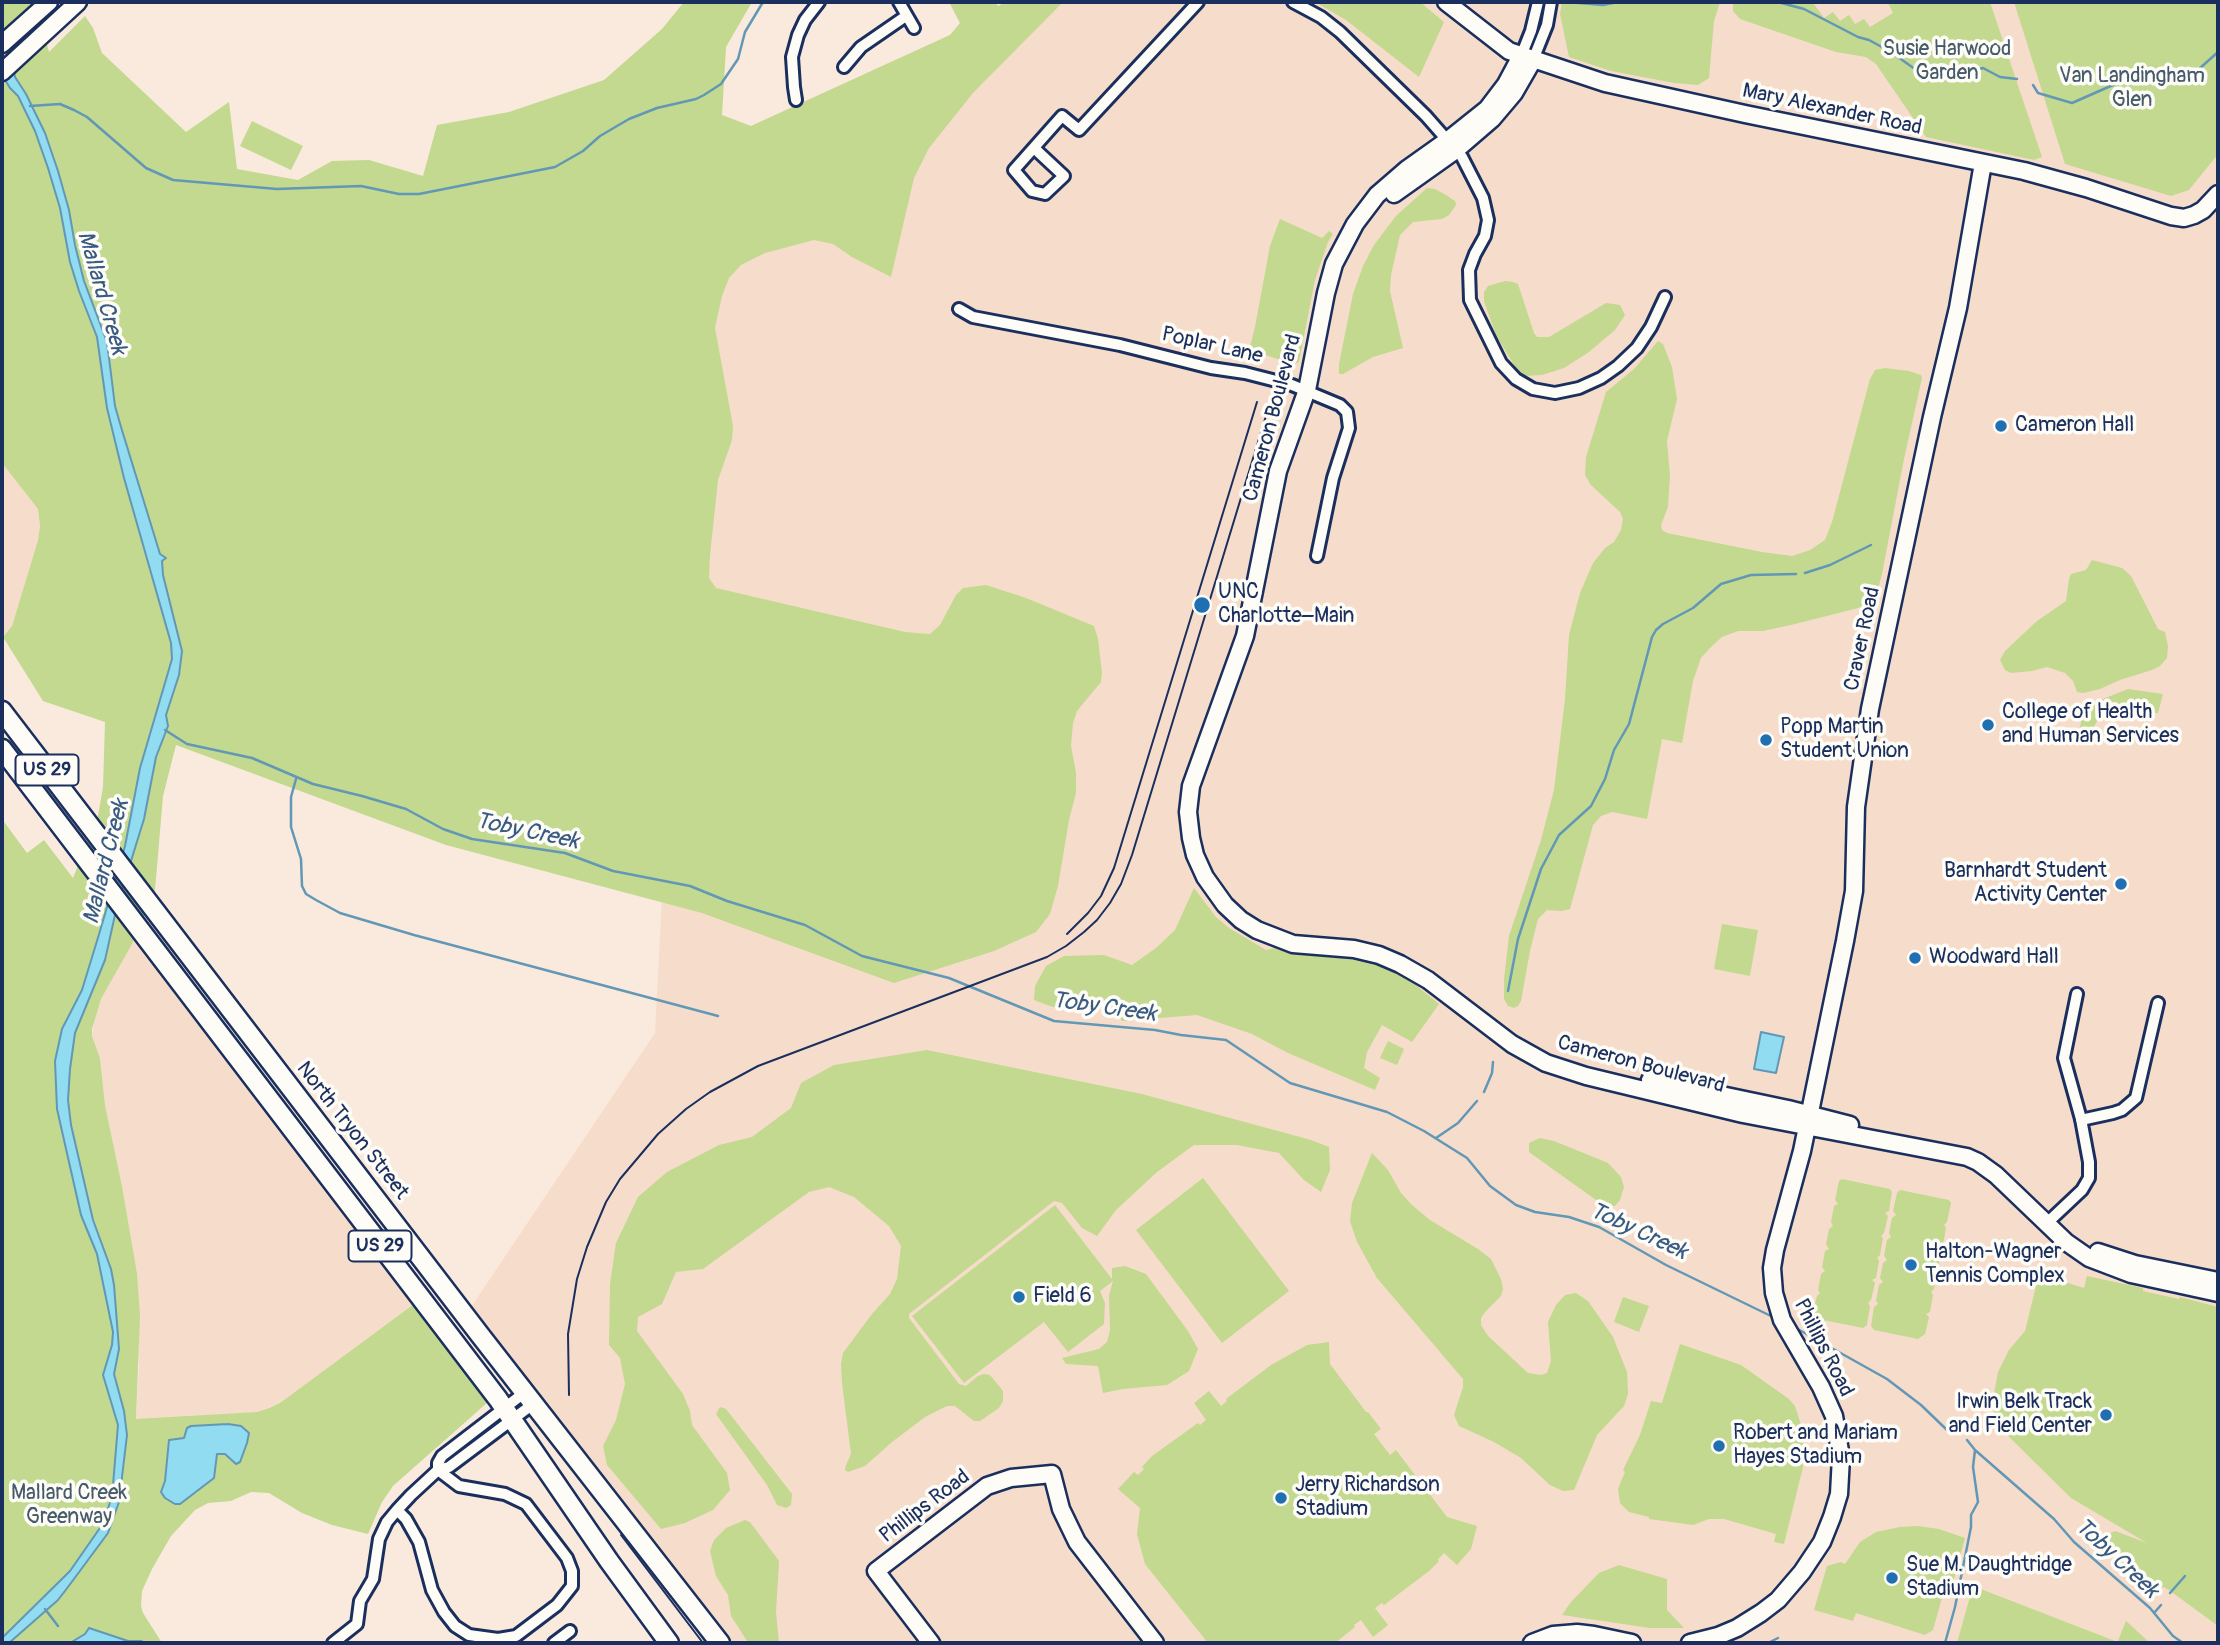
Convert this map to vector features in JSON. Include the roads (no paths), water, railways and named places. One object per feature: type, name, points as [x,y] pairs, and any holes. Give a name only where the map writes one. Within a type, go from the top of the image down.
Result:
[{"type":"main road","name":"North Tryon Street","points":[[2,711],[528,1398],[720,1643]]},
{"type":"main road","points":[[2,724],[15,740],[41,763]]},
{"type":"main road","name":"US 29","points":[[2,750],[509,1413],[669,1643]]},
{"type":"street","points":[[7,39],[49,2]]},
{"type":"street","points":[[2,72],[78,2]]},
{"type":"street","points":[[796,100],[792,57],[805,20],[818,2]]},
{"type":"street","points":[[899,2],[914,29]]},
{"type":"street","points":[[1034,148],[1064,176],[1045,194],[1032,191],[1013,170],[1062,116],[1079,130],[1198,2]]},
{"type":"street","points":[[1293,2],[1321,17],[1340,32],[1424,113],[1462,157],[1481,192],[1488,213],[1486,232],[1469,270],[1470,300],[1501,363],[1520,382],[1540,391],[1559,393],[1579,388],[1601,377],[1637,348],[1651,327],[1665,297]]},
{"type":"street","name":"Mary Alexander Road","points":[[1446,2],[1502,47],[1578,75],[1633,90],[2050,178],[2162,214],[2190,217],[2199,213],[2218,194]]},
{"type":"street","name":"Cameron Boulevard","points":[[1538,2],[1519,86],[1500,110],[1452,145],[1393,195],[1373,217],[1356,242],[1343,270],[1312,392],[1289,468],[1244,657],[1205,776],[1199,813],[1209,862],[1224,888],[1245,911],[1267,924],[1290,933],[1357,940],[1401,953],[1431,969],[1526,1041],[1572,1061],[1808,1121],[1917,1137],[1975,1151],[1998,1166],[2072,1247],[2103,1265],[2131,1274],[2218,1293]]},
{"type":"street","name":"Cameron Boulevard","points":[[1527,58],[1547,25],[1551,2]]},
{"type":"street","points":[[844,67],[861,47],[906,16]]},
{"type":"street","name":"Craver Road","points":[[1808,1121],[1854,891],[1856,807],[1870,709],[1934,407],[1958,308],[1983,163]]},
{"type":"street","name":"Poplar Lane","points":[[959,309],[973,317],[1120,345],[1211,368],[1245,373],[1312,392],[1344,408],[1349,422],[1348,433],[1333,478],[1317,556]]},
{"type":"street","points":[[2049,1221],[2088,1183],[2089,1162],[2064,1058],[2077,994]]},
{"type":"street","points":[[2081,1121],[2122,1110],[2136,1098],[2158,1003]]},
{"type":"street","name":"Phillips Road","points":[[1689,1643],[1730,1631],[1749,1622],[1788,1590],[1829,1527],[1840,1484],[1840,1447],[1834,1416],[1825,1394],[1782,1320],[1773,1285],[1774,1250],[1796,1177],[1808,1121]]},
{"type":"street","name":"Cameron Boulevard","points":[[2049,1221],[2097,1252],[2135,1264],[2218,1281]]},
{"type":"street","points":[[333,1643],[357,1624],[361,1599],[374,1574],[381,1534],[397,1510],[438,1470],[442,1456],[528,1398]]},
{"type":"street","points":[[397,1510],[411,1526],[419,1542],[437,1600],[449,1620],[462,1631],[486,1639],[509,1638],[521,1633],[562,1601],[573,1582],[570,1565],[526,1504],[505,1494],[460,1486],[438,1470]]},
{"type":"street","name":"Phillips Road","points":[[931,1643],[876,1571],[981,1489],[1011,1478],[1052,1474],[1062,1514],[1077,1542],[1154,1643]]},
{"type":"street","points":[[554,1643],[570,1631]]},
{"type":"street","points":[[1532,1643],[1553,1635],[1577,1633],[1632,1643]]},
{"type":"water","points":[[2,56],[13,67],[15,77],[45,133],[58,171],[84,281],[107,342],[115,406],[160,554],[166,558],[162,561],[163,575],[182,651],[179,675],[166,715],[168,726],[156,757],[144,819],[117,906],[105,960],[75,1033],[70,1069],[68,1100],[71,1125],[93,1220],[114,1285],[119,1349],[114,1374],[127,1435],[119,1502],[108,1533],[58,1600],[9,1643],[2,1643],[2,1638],[70,1571],[102,1525],[112,1497],[118,1425],[103,1375],[113,1332],[97,1254],[81,1215],[57,1109],[55,1061],[62,1029],[82,990],[125,846],[140,768],[172,659],[171,643],[107,408],[97,337],[70,262],[60,208],[48,168],[35,131],[18,96],[2,75]]},
{"type":"water","points":[[1761,1032],[1784,1037],[1776,1073],[1754,1069]]},
{"type":"water","points":[[191,1426],[241,1426],[249,1433],[240,1462],[236,1464],[225,1454],[217,1454],[214,1478],[180,1504],[165,1498],[161,1492],[165,1481],[169,1440],[184,1438],[187,1428]]},
{"type":"water","points":[[89,1628],[128,1641],[145,1643],[70,1643],[85,1634]]},
{"type":"waterway","points":[[30,106],[60,104],[74,110],[87,117],[146,168],[173,180],[277,189],[361,186],[399,194],[419,194],[555,167],[629,119],[704,95],[721,84],[738,59],[745,32],[763,2]]},
{"type":"waterway","points":[[1567,2],[1603,5],[1618,2]]},
{"type":"waterway","points":[[1778,2],[1804,9],[1891,52],[1919,72],[1942,80],[1983,68],[2000,77],[2017,79]]},
{"type":"waterway","points":[[2033,85],[2038,93],[2072,103],[2122,81],[2144,82],[2199,69],[2218,52]]},
{"type":"waterway","points":[[1805,573],[1830,565],[1871,545]]},
{"type":"waterway","points":[[1508,991],[1518,939],[1541,869],[1559,835],[1591,806],[1605,779],[1614,750],[1629,724],[1656,630],[1693,608],[1721,584],[1751,575],[1796,574]]},
{"type":"waterway","name":"Toby Creek","points":[[165,730],[187,744],[252,758],[313,784],[406,809],[443,829],[472,839],[565,853],[613,871],[690,886],[727,901],[805,925],[862,956],[949,978],[1054,1021],[1155,1030],[1226,1040],[1290,1083],[1387,1112],[1424,1131],[1467,1158],[1490,1186],[1516,1205],[1599,1227],[1666,1265],[1775,1318]]},
{"type":"waterway","points":[[296,779],[291,797],[291,827],[301,859],[302,886],[306,894],[316,900],[340,913],[414,935],[718,1016]]},
{"type":"waterway","points":[[1484,1092],[1492,1073],[1493,1062]]},
{"type":"waterway","points":[[1436,1138],[1458,1123],[1477,1101]]},
{"type":"waterway","name":"Toby Creek","points":[[1794,1327],[1887,1379],[1921,1405],[1947,1430]]},
{"type":"waterway","name":"Toby Creek","points":[[1967,1440],[2054,1519],[2074,1542],[2150,1608],[2173,1636],[2183,1643]]},
{"type":"waterway","points":[[1945,1643],[1955,1607],[1971,1515],[1978,1502],[1973,1467],[1975,1450]]},
{"type":"waterway","points":[[2170,1593],[2185,1576]]},
{"type":"waterway","points":[[2154,1613],[2161,1605]]},
{"type":"waterway","points":[[45,1609],[58,1626]]},
{"type":"waterway","points":[[1768,1643],[1778,1638]]},
{"type":"tram line","points":[[1067,934],[1101,896],[1114,868],[1257,402]]},
{"type":"tram line","points":[[569,1395],[568,1334],[577,1279],[587,1247],[606,1202],[620,1179],[658,1134],[710,1092],[758,1066],[1047,957],[1084,932],[1110,903],[1132,855],[1269,406]]},
{"type":"tram line","points":[[621,1535],[703,1643]]},
{"type":"place","name":"Cameron Hall","points":[[2001,426]]},
{"type":"place","name":"UNC Charlotte–Main","points":[[1202,605]]},
{"type":"place","name":"College of Health and Human Services","points":[[1988,725]]},
{"type":"place","name":"Popp Martin Student Union","points":[[1766,740]]},
{"type":"place","name":"Barnhardt Student Activity Center","points":[[2121,884]]},
{"type":"place","name":"Woodward Hall","points":[[1915,958]]},
{"type":"place","name":"Halton-Wagner Tennis Complex","points":[[1911,1265]]},
{"type":"place","name":"Field 6","points":[[1019,1297]]},
{"type":"place","name":"Irwin Belk Track and Field Center","points":[[2106,1415]]},
{"type":"place","name":"Robert and Mariam Hayes Stadium","points":[[1719,1446]]},
{"type":"place","name":"Jerry Richardson Stadium","points":[[1281,1498]]},
{"type":"place","name":"Sue M. Daughtridge Stadium","points":[[1892,1578]]},
{"type":"park label","name":"Susie Harwood Garden","points":[[1947,62]]},
{"type":"park label","name":"Van Landingham Glen","points":[[2132,89]]},
{"type":"park label","name":"Mallard Creek Greenway","points":[[69,1506]]},
{"type":"water label","name":"Mallard Creek","points":[[101,293]]},
{"type":"water label","name":"Mallard Creek","points":[[107,862]]}]
